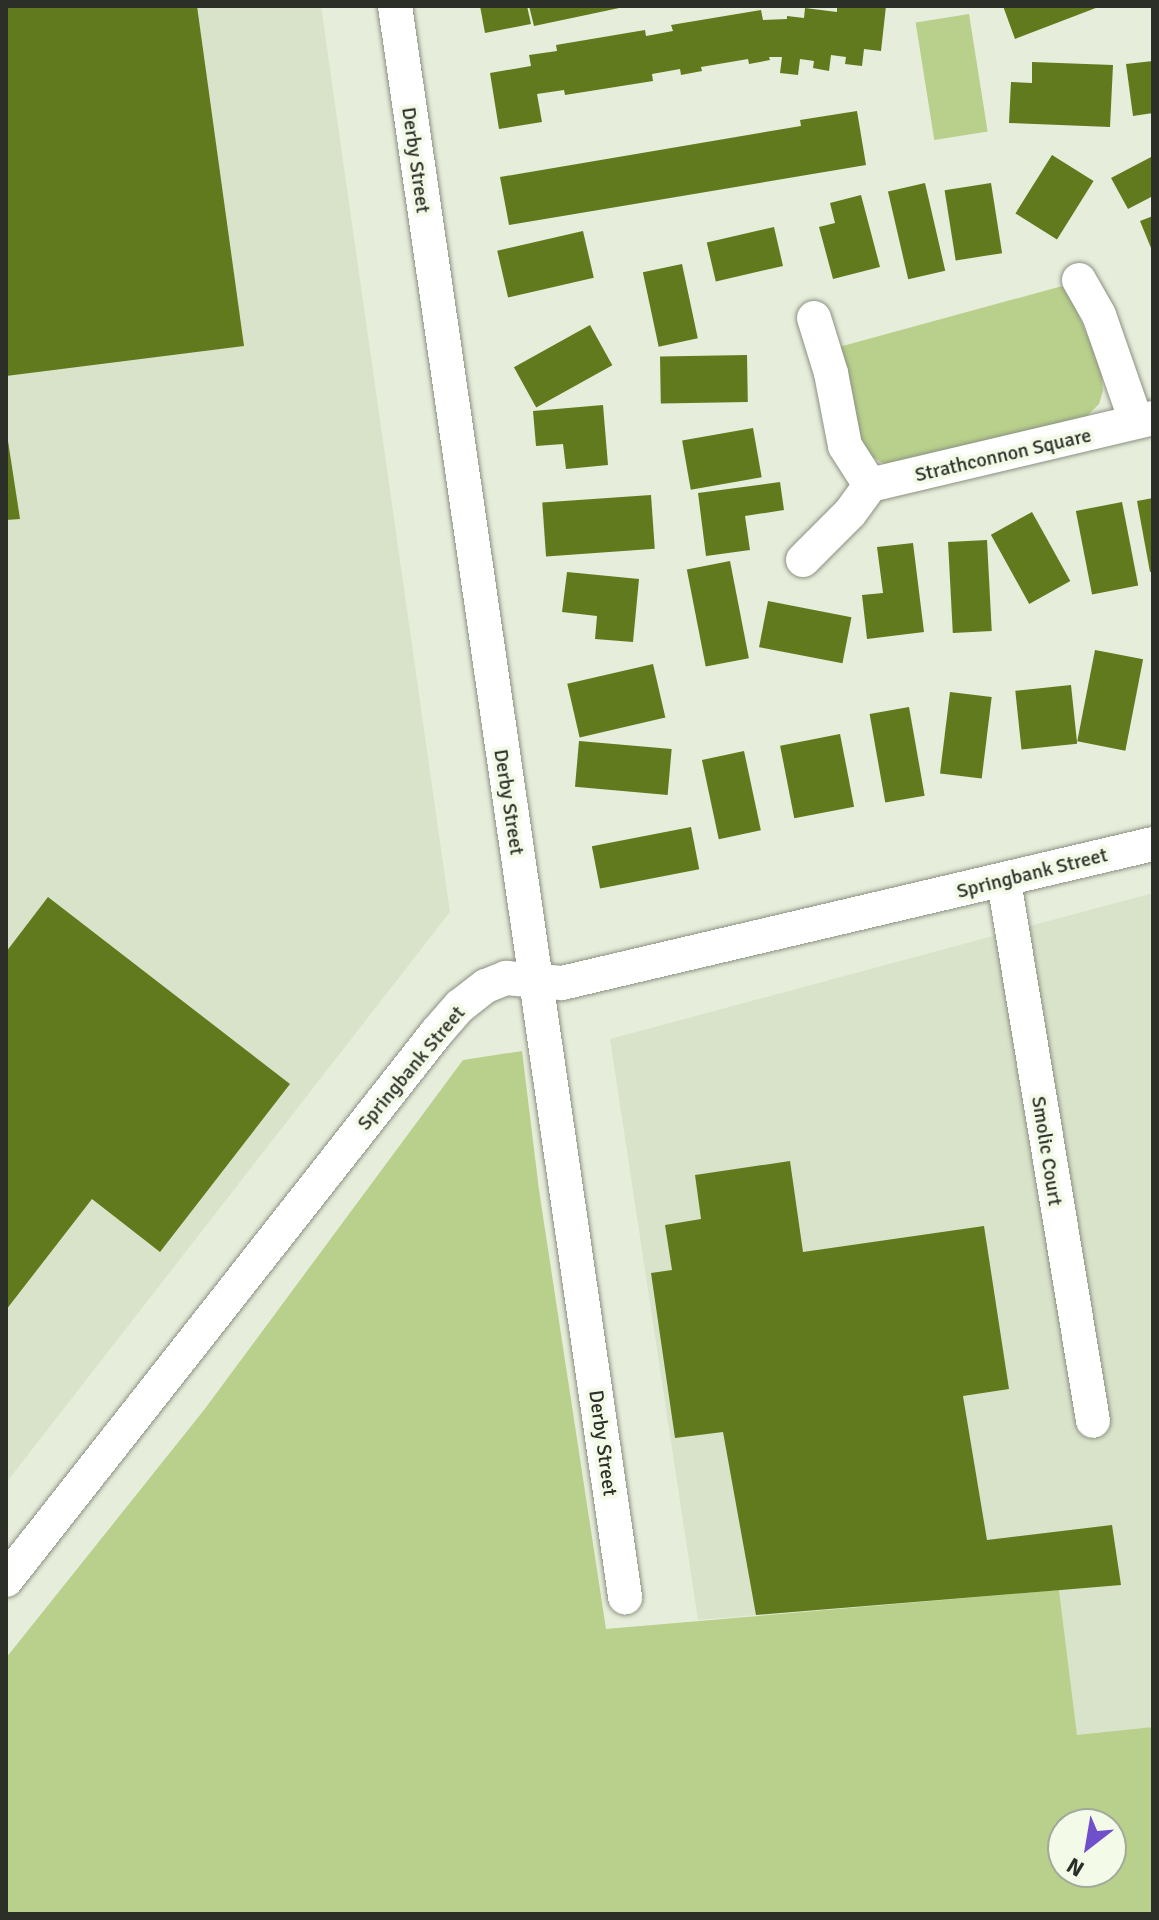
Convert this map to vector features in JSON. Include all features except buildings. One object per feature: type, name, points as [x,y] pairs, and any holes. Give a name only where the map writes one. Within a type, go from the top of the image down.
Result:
[{"type":"street","name":"Derby Street","points":[[395,6],[497,733],[538,980],[625,1597]]},
{"type":"street","name":"Strathconnon Square","points":[[870,485],[1144,420],[1099,315],[1079,280]]},
{"type":"street","points":[[803,560],[850,513],[870,485],[845,446],[831,373],[814,318]]},
{"type":"street","name":"Springbank Street","points":[[6,1580],[445,1023],[486,986],[506,978],[562,983],[1153,844]]},
{"type":"street","name":"Smolic Court","points":[[1004,881],[1093,1421]]},
{"type":"shaded area","points":[[6,6],[321,6],[450,912],[6,1483]]},
{"type":"shaded area","points":[[1153,893],[1153,1727],[1077,1736],[1059,1590],[698,1620],[610,1039]]},
{"type":"green space","points":[[969,14],[988,132],[934,140],[916,22]]},
{"type":"green space","points":[[1066,285],[1101,368],[1103,391],[1099,404],[1085,418],[888,466],[860,450],[839,347]]},
{"type":"green space","points":[[522,1051],[539,1190],[606,1629],[1059,1590],[1077,1735],[1153,1727],[1153,1914],[6,1914],[6,1658],[204,1410],[463,1060]]}]
